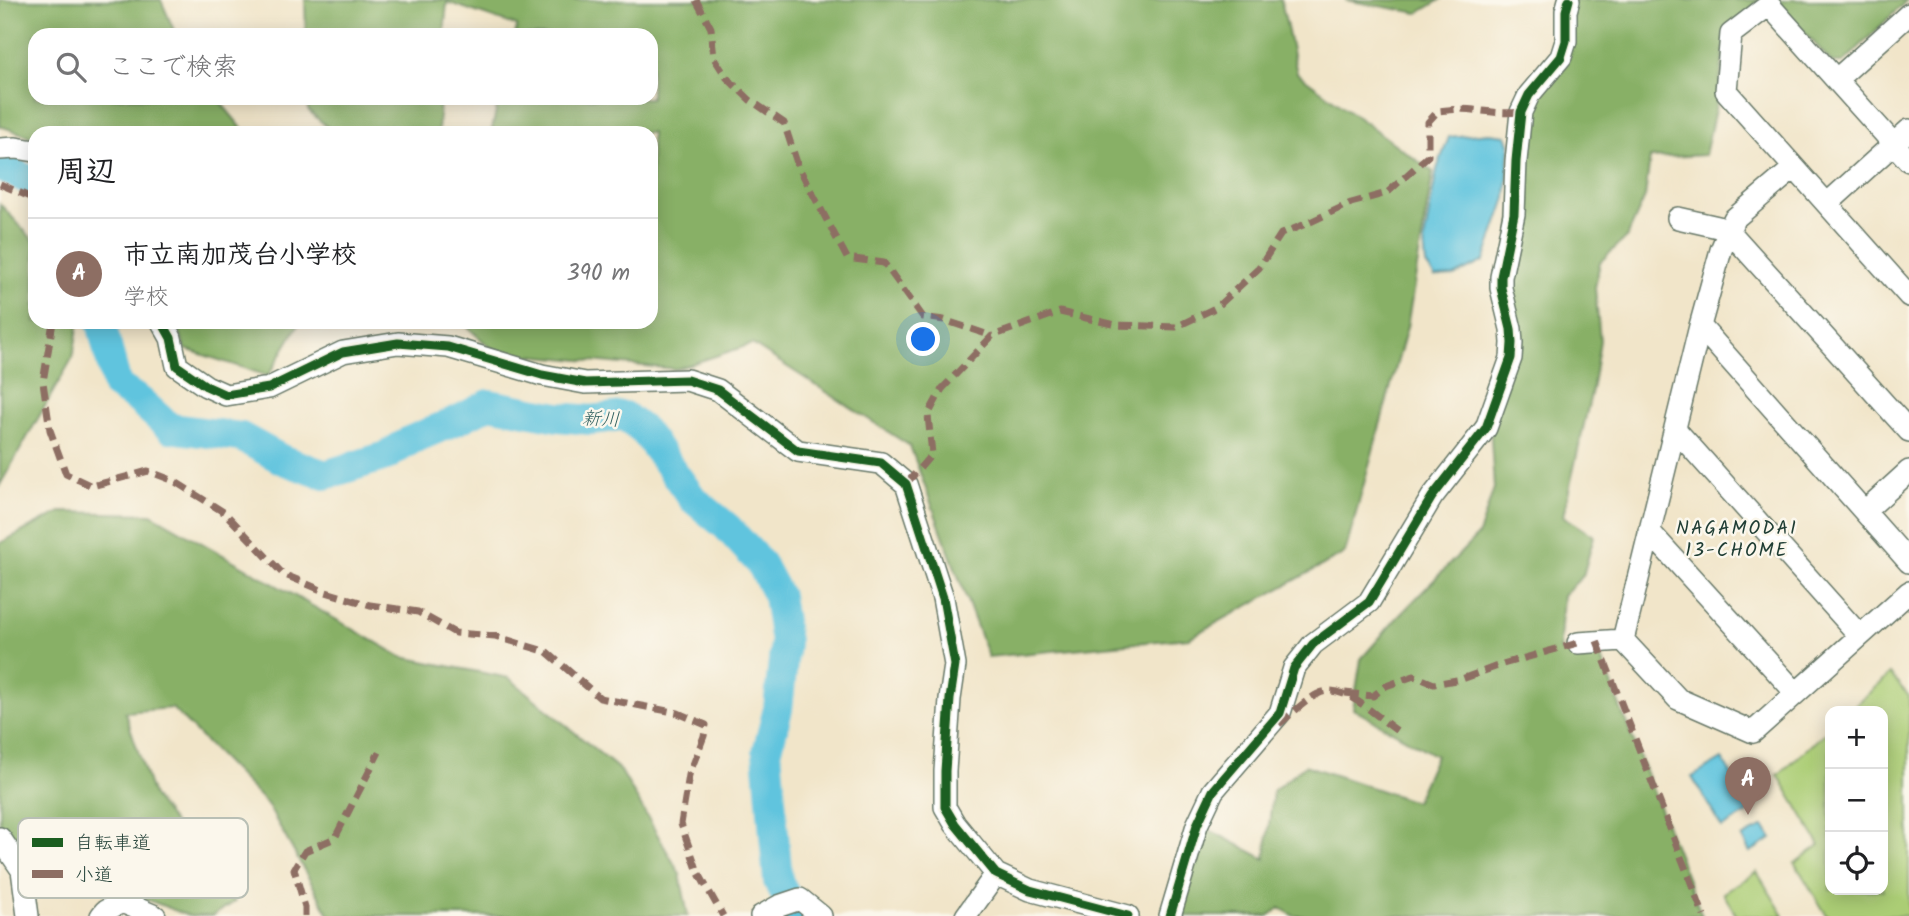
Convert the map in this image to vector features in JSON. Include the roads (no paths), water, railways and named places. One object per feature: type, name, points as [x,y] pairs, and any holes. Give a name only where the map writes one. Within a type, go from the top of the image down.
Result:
[{"type":"street","points":[[1170,916],[1197,825],[1213,791],[1280,713],[1294,668],[1313,644],[1369,602],[1432,497],[1486,428],[1511,358],[1511,329],[1501,277],[1514,214],[1521,112],[1529,95],[1561,57],[1566,41],[1566,11],[1569,0]]},
{"type":"street","points":[[1909,161],[1901,137],[1837,79],[1769,5],[1731,34],[1726,91],[1909,296]]},
{"type":"street","points":[[1837,79],[1909,14]]},
{"type":"street","points":[[1827,204],[1901,137]]},
{"type":"street","points":[[0,149],[28,150]]},
{"type":"street","points":[[1623,640],[1721,250],[1734,219],[1794,168]]},
{"type":"street","points":[[1678,218],[1729,231],[1909,431]]},
{"type":"street","points":[[1700,326],[1909,562]]},
{"type":"street","points":[[166,329],[171,338],[177,366],[206,386],[226,395],[269,388],[343,352],[398,344],[448,347],[542,375],[585,383],[687,380],[718,390],[798,451],[881,463],[906,484],[943,598],[955,665],[950,699],[945,807],[955,824],[996,874],[1030,890],[1128,916]]},
{"type":"street","points":[[1675,429],[1860,636]]},
{"type":"street","points":[[1865,511],[1909,471]]},
{"type":"street","points":[[1650,531],[1796,693]]},
{"type":"street","points":[[1623,640],[1678,699],[1753,732],[1909,592]]},
{"type":"street","points":[[1578,643],[1623,640]]},
{"type":"street","points":[[0,838],[18,864]]},
{"type":"street","points":[[966,916],[996,874]]},
{"type":"street","points":[[26,898],[28,916]]},
{"type":"street","points":[[770,911],[800,899],[821,916]]},
{"type":"street","points":[[101,916],[122,902],[155,916]]},
{"type":"water","points":[[1489,133],[1506,135],[1510,146],[1506,198],[1484,261],[1454,276],[1435,277],[1426,265],[1424,241],[1437,169],[1449,137]]},
{"type":"water","points":[[1722,759],[1753,810],[1722,828],[1692,777]]},
{"type":"water","points":[[1764,826],[1772,839],[1750,852],[1742,838]]},
{"type":"waterway","name":"新川","points":[[0,166],[28,180]]},
{"type":"waterway","name":"新川","points":[[103,329],[117,386],[140,401],[170,428],[241,437],[283,460],[325,475],[386,456],[411,440],[489,404],[558,417],[591,420],[624,416],[644,431],[693,499],[727,527],[761,564],[778,596],[785,642],[778,709],[767,752],[778,881],[797,916]]},
{"type":"place","name":"市立南加茂台小学校","points":[[1748,815]]},
{"type":"district","name":"NAGAMODAI 13-CHOME","points":[[1737,538]]}]
